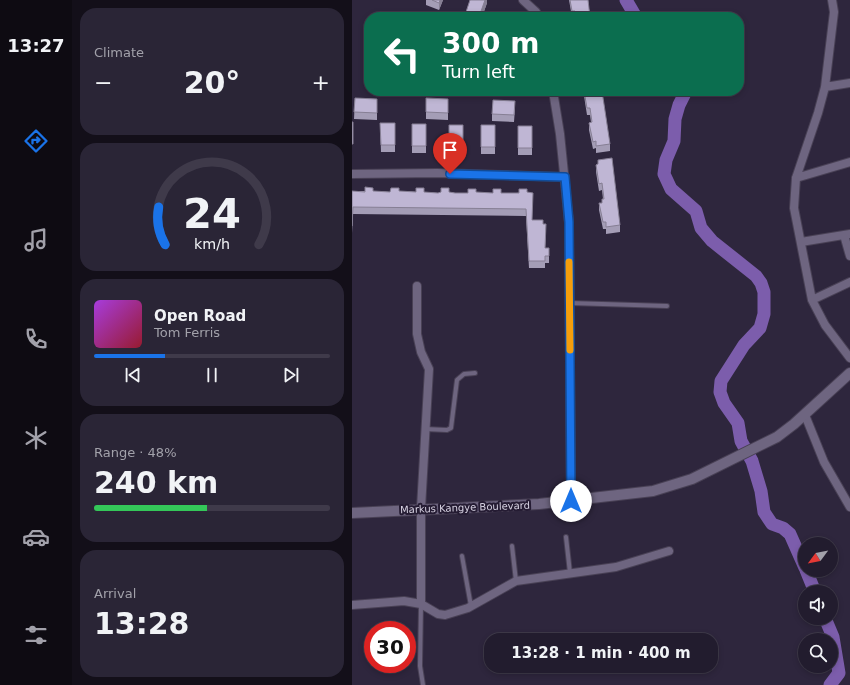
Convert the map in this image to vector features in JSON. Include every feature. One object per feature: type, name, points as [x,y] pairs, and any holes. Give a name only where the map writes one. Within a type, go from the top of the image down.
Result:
[{"type":"street","points":[[832,0],[834,12],[825,87],[818,113],[796,178],[794,208],[812,300],[825,325],[850,358]]},
{"type":"street","points":[[525,1],[535,12]]},
{"type":"street","points":[[825,87],[850,83]]},
{"type":"street","points":[[554,96],[565,177],[569,222],[571,501]]},
{"type":"street","points":[[796,178],[850,162]]},
{"type":"street","points":[[352,174],[437,173],[565,177]]},
{"type":"street","points":[[801,242],[847,235],[850,256]]},
{"type":"street","points":[[812,300],[850,282]]},
{"type":"street","points":[[417,286],[417,334],[421,352],[429,369],[421,508],[421,604]]},
{"type":"street","name":"Markus Kangye Boulevard","points":[[352,513],[421,508],[539,504],[653,491],[670,487],[692,479],[777,437],[805,415],[850,373]]},
{"type":"street","points":[[805,415],[824,462],[850,507]]},
{"type":"street","points":[[352,605],[404,601],[421,604],[438,614],[445,616],[471,606],[516,581],[616,567],[669,551]]},
{"type":"lane","points":[[569,303],[667,306]]},
{"type":"lane","points":[[425,429],[447,430],[451,428],[457,380],[464,374],[475,373]]},
{"type":"lane","points":[[566,537],[570,573]]},
{"type":"lane","points":[[512,546],[516,581]]},
{"type":"lane","points":[[462,556],[471,606]]},
{"type":"lane","points":[[421,604],[420,666],[423,685]]},
{"type":"building","points":[[432,0],[440,0],[439,3]]},
{"type":"building","points":[[470,0],[485,0],[481,12],[466,12]]},
{"type":"building","points":[[570,0],[588,0],[589,12],[572,11]]},
{"type":"building","points":[[585,96],[603,96],[610,144],[596,146],[596,141],[593,142],[589,123],[592,122],[590,108],[587,108]]},
{"type":"building","points":[[355,98],[377,99],[377,113],[354,112]]},
{"type":"building","points":[[426,98],[448,99],[448,113],[426,112]]},
{"type":"building","points":[[493,100],[515,101],[514,115],[492,114]]},
{"type":"building","points":[[353,122],[353,144],[352,144]]},
{"type":"building","points":[[380,123],[395,123],[395,145],[381,145]]},
{"type":"building","points":[[412,124],[426,124],[426,146],[412,146]]},
{"type":"building","points":[[449,125],[463,125],[463,147],[449,147]]},
{"type":"building","points":[[481,125],[495,125],[495,147],[481,147]]},
{"type":"building","points":[[518,126],[532,126],[532,148],[518,148]]},
{"type":"building","points":[[612,158],[620,225],[606,227],[606,222],[603,222],[599,203],[602,203],[602,199],[604,199],[602,183],[599,184],[596,165],[598,164],[598,160]]},
{"type":"building","points":[[365,187],[373,188],[373,191],[390,192],[391,188],[399,188],[399,191],[416,192],[416,188],[424,188],[424,192],[438,193],[441,192],[441,188],[449,188],[449,192],[455,193],[468,193],[468,189],[476,189],[476,192],[493,193],[493,189],[501,189],[501,193],[519,193],[519,189],[527,189],[527,192],[533,193],[532,220],[543,220],[543,224],[546,224],[545,248],[549,248],[549,256],[545,256],[545,261],[529,261],[526,209],[353,207],[352,226],[352,191],[365,192]]},
{"type":"waterway","points":[[626,0],[633,12]]},
{"type":"waterway","points":[[684,96],[675,119],[674,141],[666,160],[664,174],[671,189],[696,211],[701,228],[712,241],[756,276],[761,283],[764,292],[764,314],[760,328],[744,345],[721,381],[720,392],[724,403],[738,423],[741,441],[752,461],[761,491],[764,512],[772,524],[783,528],[790,534],[798,552]]},
{"type":"waterway","points":[[809,577],[812,585]]},
{"type":"waterway","points":[[828,625],[833,637],[839,673],[830,685]]},
{"type":"slow traffic","points":[[569,262],[570,350]]},
{"type":"route","points":[[450,174],[565,177],[569,222],[571,501]]}]
